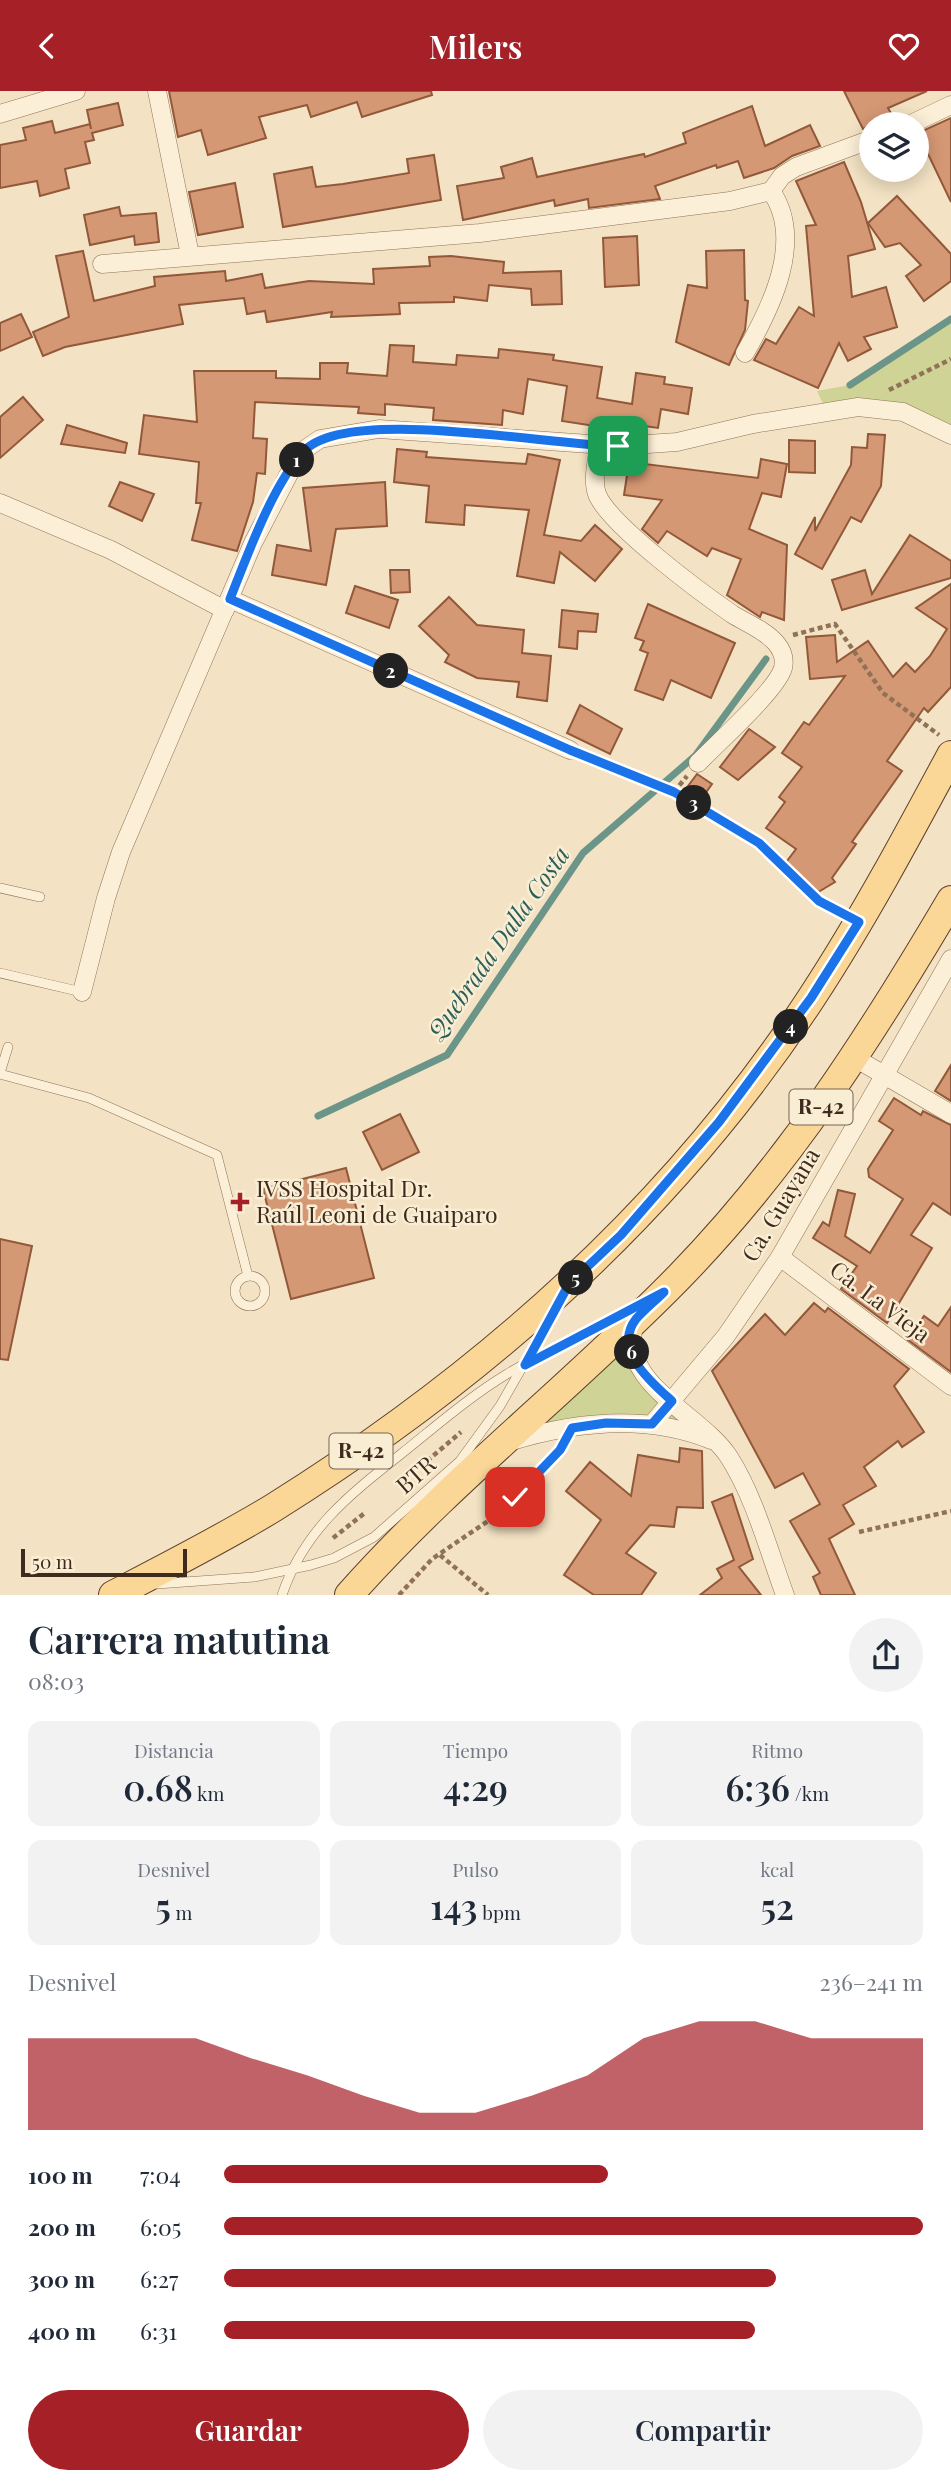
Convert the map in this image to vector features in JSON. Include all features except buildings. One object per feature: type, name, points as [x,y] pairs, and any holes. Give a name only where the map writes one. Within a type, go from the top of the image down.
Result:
[{"type":"main road","name":"R-42","points":[[122,1591],[274,1507],[357,1453],[478,1365],[621,1235],[719,1122],[811,998],[859,922],[946,746]]},
{"type":"main road","name":"R-42","points":[[349,1595],[417,1523],[664,1292],[765,1179],[855,1058],[951,900]]},
{"type":"street","points":[[0,114],[76,91]]},
{"type":"street","points":[[157,91],[190,255]]},
{"type":"street","points":[[929,115],[951,105]]},
{"type":"street","points":[[102,264],[480,233],[730,201],[771,191],[782,176],[796,167],[859,144]]},
{"type":"street","points":[[745,353],[770,309],[784,245],[781,205],[771,191]]},
{"type":"street","points":[[82,992],[106,898],[121,852],[227,604],[282,484],[304,450],[320,439],[379,429],[491,435],[599,446],[677,442],[753,424],[858,407],[903,412],[951,435]]},
{"type":"street","points":[[599,446],[597,492],[617,521],[705,594],[776,643],[783,655],[783,668],[774,684],[698,763]]},
{"type":"street","points":[[0,503],[111,550],[227,604],[570,750]]},
{"type":"street","name":"Ca. Guayana","points":[[652,1424],[726,1336],[780,1257],[951,959]]},
{"type":"street","points":[[855,1058],[951,1114]]},
{"type":"street","name":"Ca. La Vieja","points":[[780,1257],[951,1386]]},
{"type":"street","points":[[635,1321],[631,1342],[637,1366],[718,1443],[737,1471],[785,1595]]},
{"type":"street","points":[[501,1444],[536,1433],[606,1423],[652,1424],[696,1434],[718,1443]]},
{"type":"lane","points":[[0,888],[40,897]]},
{"type":"lane","points":[[0,973],[82,992]]},
{"type":"lane","points":[[8,1047],[0,1073],[89,1098],[217,1155],[248,1276]]},
{"type":"lane","name":"BTR","points":[[122,1591],[254,1577],[334,1558],[356,1548],[448,1473],[484,1429],[525,1365],[569,1284]]},
{"type":"lane","name":"BTR","points":[[282,1595],[326,1517],[464,1403],[525,1365],[664,1292]]},
{"type":"path","points":[[858,407],[951,359]]},
{"type":"path","points":[[776,643],[790,636],[835,624],[883,693],[946,746]]},
{"type":"path","points":[[570,750],[665,787],[759,843],[819,901],[859,922]]},
{"type":"path","points":[[399,1595],[439,1555],[494,1517],[540,1473],[560,1450],[572,1428]]},
{"type":"path","points":[[859,1532],[951,1511]]},
{"type":"path","points":[[439,1555],[488,1595]]},
{"type":"green space","points":[[951,319],[951,435],[928,423],[826,410],[817,391],[850,385]]},
{"type":"green space","points":[[635,1321],[632,1353],[718,1443],[628,1427],[501,1444]]},
{"type":"waterway","name":"Quebrada Dalla Costa","points":[[850,385],[951,319]]},
{"type":"waterway","name":"Quebrada Dalla Costa","points":[[318,1116],[447,1055],[583,853],[695,756],[766,659]]},
{"type":"place","name":"IVSS Hospital Dr. Raúl Leoni de Guaiparo","points":[[240,1202]]},
{"type":"route","points":[[515,1497],[560,1450],[572,1428],[606,1423],[652,1424],[672,1401],[648,1380],[637,1366],[631,1342],[635,1321],[664,1292],[525,1365],[569,1284],[621,1235],[719,1122],[811,998],[859,922],[819,901],[759,843],[674,792],[570,750],[230,599],[253,543],[282,484],[304,450],[320,439],[342,433],[379,429],[491,435],[580,446],[618,446]]}]
